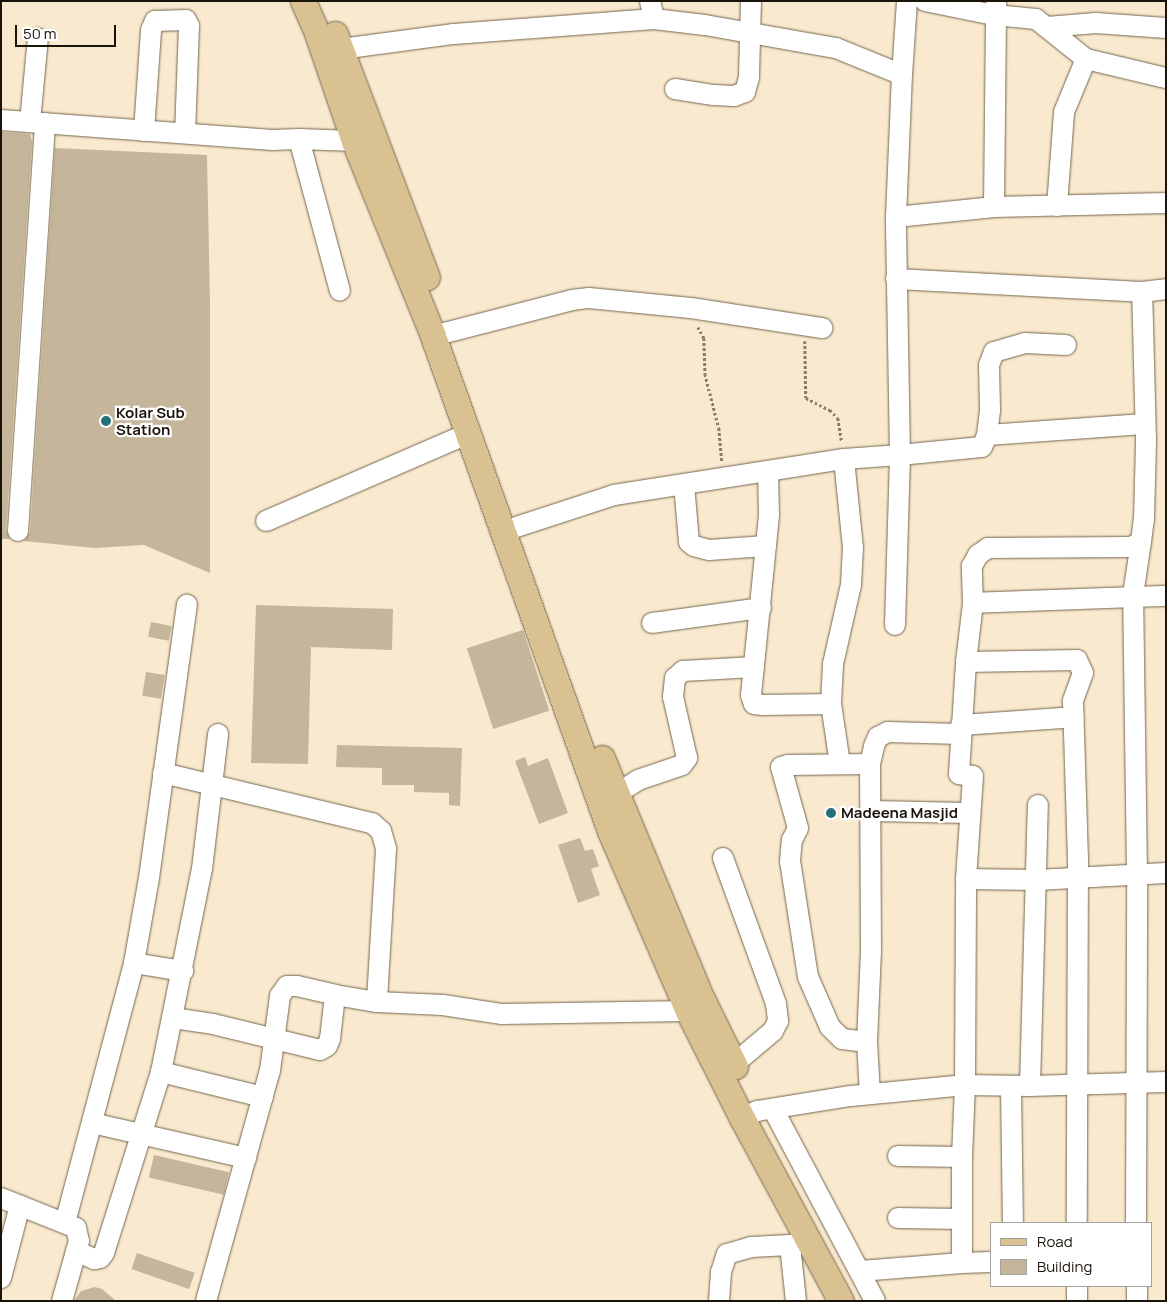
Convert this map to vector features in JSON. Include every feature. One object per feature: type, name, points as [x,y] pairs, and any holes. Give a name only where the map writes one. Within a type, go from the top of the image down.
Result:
[{"type":"main road","points":[[303,1],[364,139],[440,333],[512,529],[616,794],[702,999],[757,1113],[854,1301]]},
{"type":"main road","points":[[322,1],[341,49],[364,139]]},
{"type":"main road","points":[[440,333],[468,433],[512,529],[610,830],[688,1011],[757,1113],[800,1243],[841,1301]]},
{"type":"street","points":[[675,89],[734,96],[745,92],[749,77],[751,1]]},
{"type":"street","points":[[895,625],[900,455],[896,217],[907,1]]},
{"type":"street","points":[[925,1],[995,8],[1036,19],[1086,59],[1166,78]]},
{"type":"street","points":[[994,207],[995,8]]},
{"type":"street","points":[[341,49],[652,10],[750,32],[836,48],[902,75]]},
{"type":"street","points":[[144,131],[151,30],[154,21],[186,20],[189,26],[185,133]]},
{"type":"street","points":[[1047,27],[1096,23],[1166,28]]},
{"type":"street","points":[[18,530],[38,123],[38,38]]},
{"type":"street","points":[[1057,206],[1064,112],[1086,59]]},
{"type":"street","points":[[1,120],[272,140],[364,139]]},
{"type":"street","points":[[299,139],[340,291]]},
{"type":"street","points":[[896,217],[994,207],[1166,203]]},
{"type":"street","points":[[896,278],[1142,292],[1166,289]]},
{"type":"street","points":[[1136,1222],[1137,874],[1134,596],[1144,519],[1146,424],[1142,292]]},
{"type":"street","points":[[440,333],[589,298],[691,308],[813,326]]},
{"type":"street","points":[[512,529],[614,496],[844,459],[982,447],[986,435],[990,408],[989,365],[994,352],[1025,343],[1066,345]]},
{"type":"street","points":[[986,435],[1146,424]]},
{"type":"street","points":[[266,521],[468,433]]},
{"type":"street","points":[[840,764],[830,704],[833,664],[851,585],[852,540],[844,459]]},
{"type":"street","points":[[768,471],[769,515],[751,695],[754,704],[830,704]]},
{"type":"street","points":[[684,484],[689,542],[694,546],[710,550],[766,546]]},
{"type":"street","points":[[962,1263],[962,1157],[966,1085],[966,879],[973,776],[959,774],[960,730],[973,603],[972,566],[978,555],[988,548],[1131,547],[1141,542]]},
{"type":"street","points":[[973,603],[1166,596]]},
{"type":"street","points":[[65,1223],[134,963],[149,878],[187,605]]},
{"type":"street","points":[[652,623],[761,608]]},
{"type":"street","points":[[966,662],[1077,660],[1083,673],[1073,701],[1078,877],[1077,1222]]},
{"type":"street","points":[[616,794],[638,780],[682,765],[687,758],[672,697],[675,678],[683,671],[754,667]]},
{"type":"street","points":[[870,1094],[867,1042],[871,951],[872,811],[870,764],[878,737],[888,732],[960,730],[1074,717]]},
{"type":"street","points":[[76,1251],[94,1259],[100,1258],[104,1253],[161,1072],[183,971],[202,869],[218,734]]},
{"type":"street","points":[[867,1042],[842,1039],[830,1027],[808,977],[790,861],[792,840],[798,828],[781,767],[870,764]]},
{"type":"street","points":[[163,773],[372,823],[381,831],[386,849],[377,1002]]},
{"type":"street","points":[[1013,1222],[1020,1086],[1037,880],[1038,805]]},
{"type":"street","points":[[872,811],[970,812]]},
{"type":"street","points":[[723,858],[776,1004],[778,1021],[773,1031],[734,1064]]},
{"type":"street","points":[[966,879],[1037,880],[1166,873]]},
{"type":"street","points":[[134,963],[183,971]]},
{"type":"street","points":[[206,1301],[270,1071],[280,996],[287,986],[297,986],[377,1002],[443,1005],[502,1014],[688,1011]]},
{"type":"street","points":[[173,1018],[213,1024],[320,1050],[327,1046],[335,995]]},
{"type":"street","points":[[161,1072],[263,1097]]},
{"type":"street","points":[[875,1301],[860,1271],[757,1113],[870,1094],[966,1085],[1020,1086],[1166,1082]]},
{"type":"street","points":[[92,1123],[246,1158]]},
{"type":"street","points":[[898,1156],[962,1157]]},
{"type":"street","points":[[1,1198],[76,1228],[78,1233],[76,1251],[62,1301]]},
{"type":"street","points":[[1,1278],[20,1205]]},
{"type":"street","points":[[898,1218],[962,1219]]},
{"type":"street","points":[[719,1301],[721,1272],[727,1254],[752,1247],[800,1243],[796,1301]]},
{"type":"street","points":[[860,1271],[990,1262]]},
{"type":"street","points":[[1077,1287],[1077,1301]]},
{"type":"street","points":[[1137,1287],[1137,1301]]},
{"type":"path","points":[[693,326],[700,327],[704,338],[705,374],[719,428],[723,478]]},
{"type":"path","points":[[813,326],[806,398],[830,410],[838,418],[844,459]]},
{"type":"building","points":[[1,132],[30,134],[32,141],[6,530],[10,539],[1,539]]},
{"type":"building","name":"Kolar Sub Station","points":[[55,148],[207,155],[210,303],[210,573],[144,545],[94,548],[24,541],[30,532]]},
{"type":"building","points":[[256,605],[393,609],[392,650],[311,647],[308,764],[251,763]]},
{"type":"building","points":[[151,622],[172,626],[169,641],[148,637]]},
{"type":"building","points":[[523,630],[549,711],[493,729],[467,648]]},
{"type":"building","points":[[146,672],[165,675],[161,699],[142,696]]},
{"type":"building","points":[[337,745],[462,748],[460,806],[449,805],[449,793],[414,792],[414,785],[382,785],[382,768],[336,767]]},
{"type":"building","points":[[525,757],[528,766],[548,758],[568,813],[539,824],[515,761]]},
{"type":"building","points":[[580,838],[585,851],[593,849],[599,866],[591,869],[600,895],[578,903],[558,845]]},
{"type":"building","points":[[154,1155],[229,1172],[224,1195],[149,1177]]},
{"type":"building","points":[[137,1253],[195,1273],[189,1289],[131,1269]]},
{"type":"building","points":[[95,1287],[102,1289],[116,1301],[74,1301],[81,1291]]},
{"type":"place","name":"Kolar Sub Station","points":[[106,421]]},
{"type":"place","name":"Madeena Masjid","points":[[831,813]]}]
